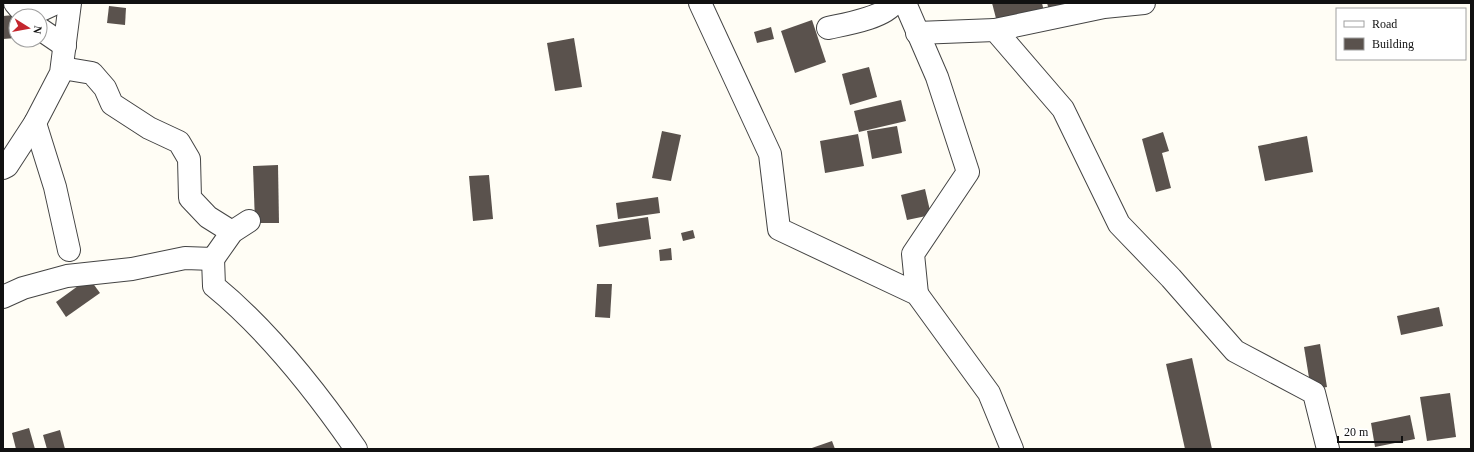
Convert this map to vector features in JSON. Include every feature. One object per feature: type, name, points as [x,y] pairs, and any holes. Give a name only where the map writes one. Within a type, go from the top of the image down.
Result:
[{"type":"street","points":[[45,8],[56,3]]},
{"type":"street","points":[[3,168],[7,166],[34,123],[61,73],[70,3]]},
{"type":"street","points":[[700,3],[770,154],[779,229],[917,294],[989,393],[1012,449]]},
{"type":"street","points":[[828,28],[860,21],[891,8],[894,3]]},
{"type":"street","points":[[905,3],[937,77],[968,172],[913,254],[917,294]]},
{"type":"street","points":[[917,33],[996,30],[1104,7],[1144,3]]},
{"type":"street","points":[[996,30],[1063,109],[1119,224],[1170,278],[1235,352],[1314,393],[1328,449]]},
{"type":"street","points":[[48,38],[64,57],[92,73],[105,88],[112,104],[149,128],[179,142],[189,159],[190,198],[208,217],[240,227],[213,259],[214,286],[239,306],[258,326],[330,410],[356,449]]},
{"type":"street","points":[[34,123],[56,187],[69,250]]},
{"type":"street","points":[[3,297],[23,288],[67,276],[132,269],[185,258],[213,259]]},
{"type":"building","points":[[992,3],[1042,3],[1045,16],[998,26]]},
{"type":"building","points":[[1047,3],[1078,3],[1051,17]]},
{"type":"building","points":[[109,6],[126,8],[125,25],[107,23]]},
{"type":"building","points":[[3,16],[8,16],[8,39],[3,39]]},
{"type":"building","points":[[812,20],[826,62],[795,73],[781,31]]},
{"type":"building","points":[[771,27],[774,39],[757,43],[754,32]]},
{"type":"building","points":[[574,38],[582,87],[555,91],[547,43]]},
{"type":"building","points":[[869,67],[877,97],[850,105],[842,74]]},
{"type":"building","points":[[901,100],[906,121],[859,132],[854,111]]},
{"type":"building","points":[[897,126],[902,153],[872,159],[867,131]]},
{"type":"building","points":[[662,131],[681,135],[671,181],[652,178]]},
{"type":"building","points":[[1163,132],[1169,151],[1162,153],[1171,188],[1156,192],[1142,139]]},
{"type":"building","points":[[858,134],[864,166],[825,173],[820,141]]},
{"type":"building","points":[[1307,136],[1313,172],[1265,181],[1258,146]]},
{"type":"building","points":[[278,165],[279,223],[255,223],[253,166]]},
{"type":"building","points":[[489,175],[493,219],[473,221],[469,176]]},
{"type":"building","points":[[925,189],[931,215],[907,220],[901,195]]},
{"type":"building","points":[[658,197],[660,213],[618,219],[616,203]]},
{"type":"building","points":[[648,217],[651,239],[599,247],[596,225]]},
{"type":"building","points":[[693,230],[695,238],[683,241],[681,233]]},
{"type":"building","points":[[671,248],[672,260],[660,261],[659,250]]},
{"type":"building","points":[[89,278],[100,293],[66,317],[56,302]]},
{"type":"building","points":[[597,284],[612,284],[610,318],[595,317]]},
{"type":"building","points":[[1439,307],[1443,326],[1401,335],[1397,316]]},
{"type":"building","points":[[1320,344],[1327,387],[1311,390],[1304,347]]},
{"type":"building","points":[[1192,358],[1212,449],[1185,449],[1166,364]]},
{"type":"building","points":[[1450,393],[1456,437],[1427,441],[1420,397]]},
{"type":"building","points":[[1410,415],[1415,439],[1375,447],[1371,423]]},
{"type":"building","points":[[29,428],[35,449],[16,449],[12,433]]},
{"type":"building","points":[[60,430],[65,449],[47,449],[43,435]]},
{"type":"building","points":[[832,441],[835,449],[809,449]]}]
